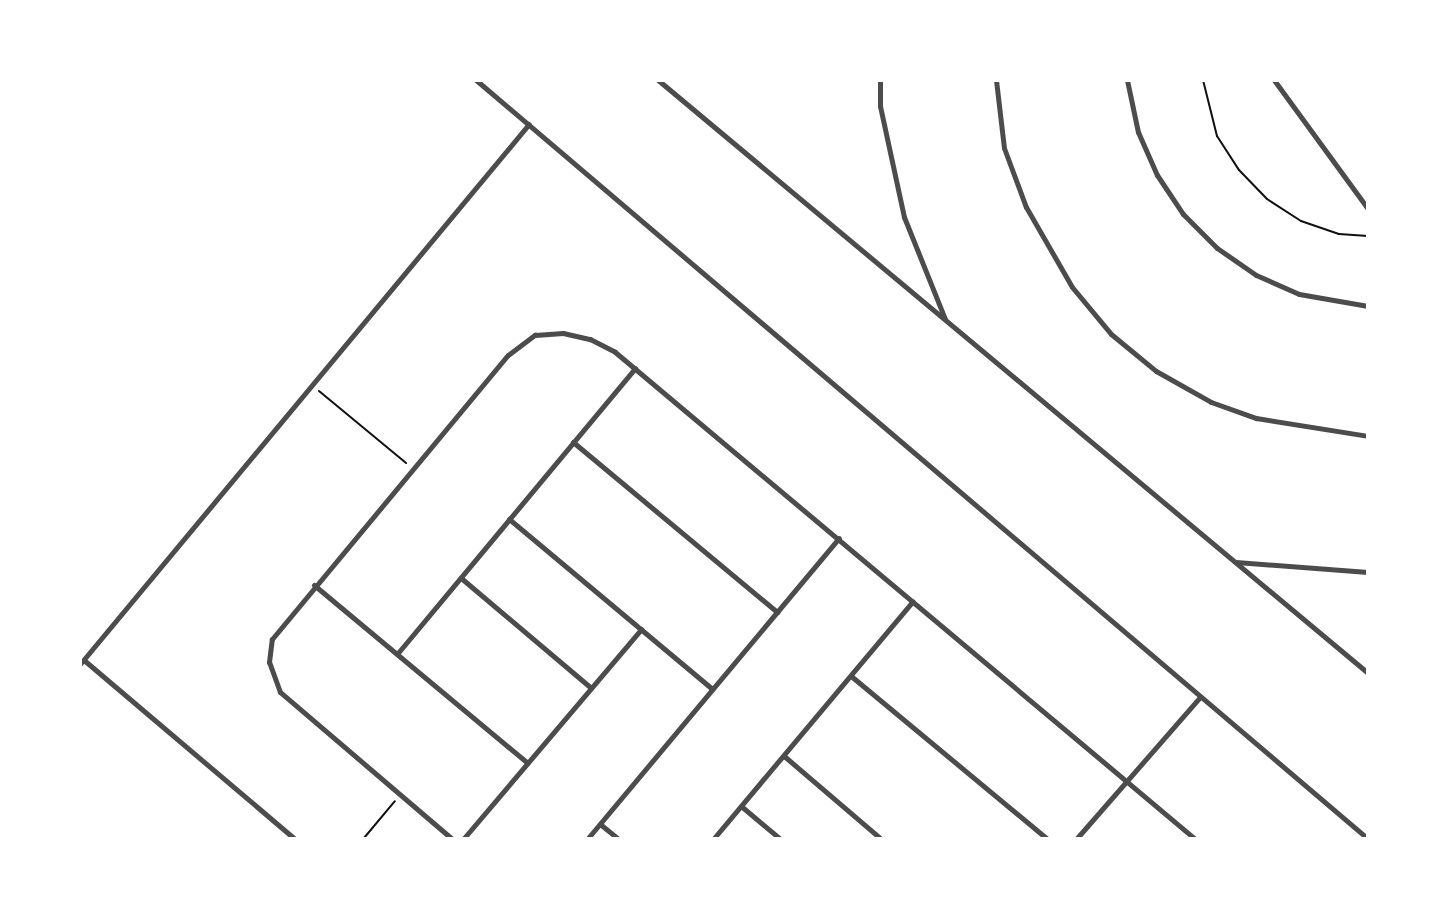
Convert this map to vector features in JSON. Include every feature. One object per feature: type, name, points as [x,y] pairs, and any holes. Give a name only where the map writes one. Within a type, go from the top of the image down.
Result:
[{"type":"street","points":[[476,80],[1199,698],[1367,838]]},
{"type":"street","points":[[658,80],[1367,673]]},
{"type":"street","points":[[880,80],[880,106],[904,217],[946,322]]},
{"type":"street","points":[[996,80],[1004,148],[1026,207],[1072,287],[1111,334],[1156,370],[1211,402],[1256,418],[1367,436]]},
{"type":"street","points":[[1127,80],[1138,132],[1157,175],[1183,214],[1217,248],[1256,275],[1299,294],[1367,306]]},
{"type":"street","points":[[1274,80],[1367,209]]},
{"type":"street","points":[[295,838],[83,663],[529,124]]},
{"type":"street","points":[[452,838],[280,692],[269,662],[272,639],[314,585],[508,355],[535,335],[563,333],[590,339],[635,368],[1194,838]]},
{"type":"street","points":[[397,654],[635,368]]},
{"type":"street","points":[[573,442],[777,612]]},
{"type":"street","points":[[509,519],[712,689]]},
{"type":"street","points":[[588,838],[839,538]]},
{"type":"street","points":[[1237,562],[1367,572]]},
{"type":"street","points":[[461,578],[591,688]]},
{"type":"street","points":[[314,585],[528,763]]},
{"type":"street","points":[[714,838],[913,601]]},
{"type":"street","points":[[464,838],[641,629]]},
{"type":"street","points":[[851,676],[1046,838]]},
{"type":"street","points":[[1077,838],[1199,698]]},
{"type":"street","points":[[784,755],[880,838]]},
{"type":"street","points":[[741,806],[779,838]]},
{"type":"street","points":[[600,824],[617,838]]},
{"type":"path","points":[[1203,80],[1217,136],[1239,170],[1267,199],[1301,220],[1339,234],[1367,236]]},
{"type":"path","points":[[313,386],[412,468]]},
{"type":"path","points":[[364,838],[400,795]]}]
